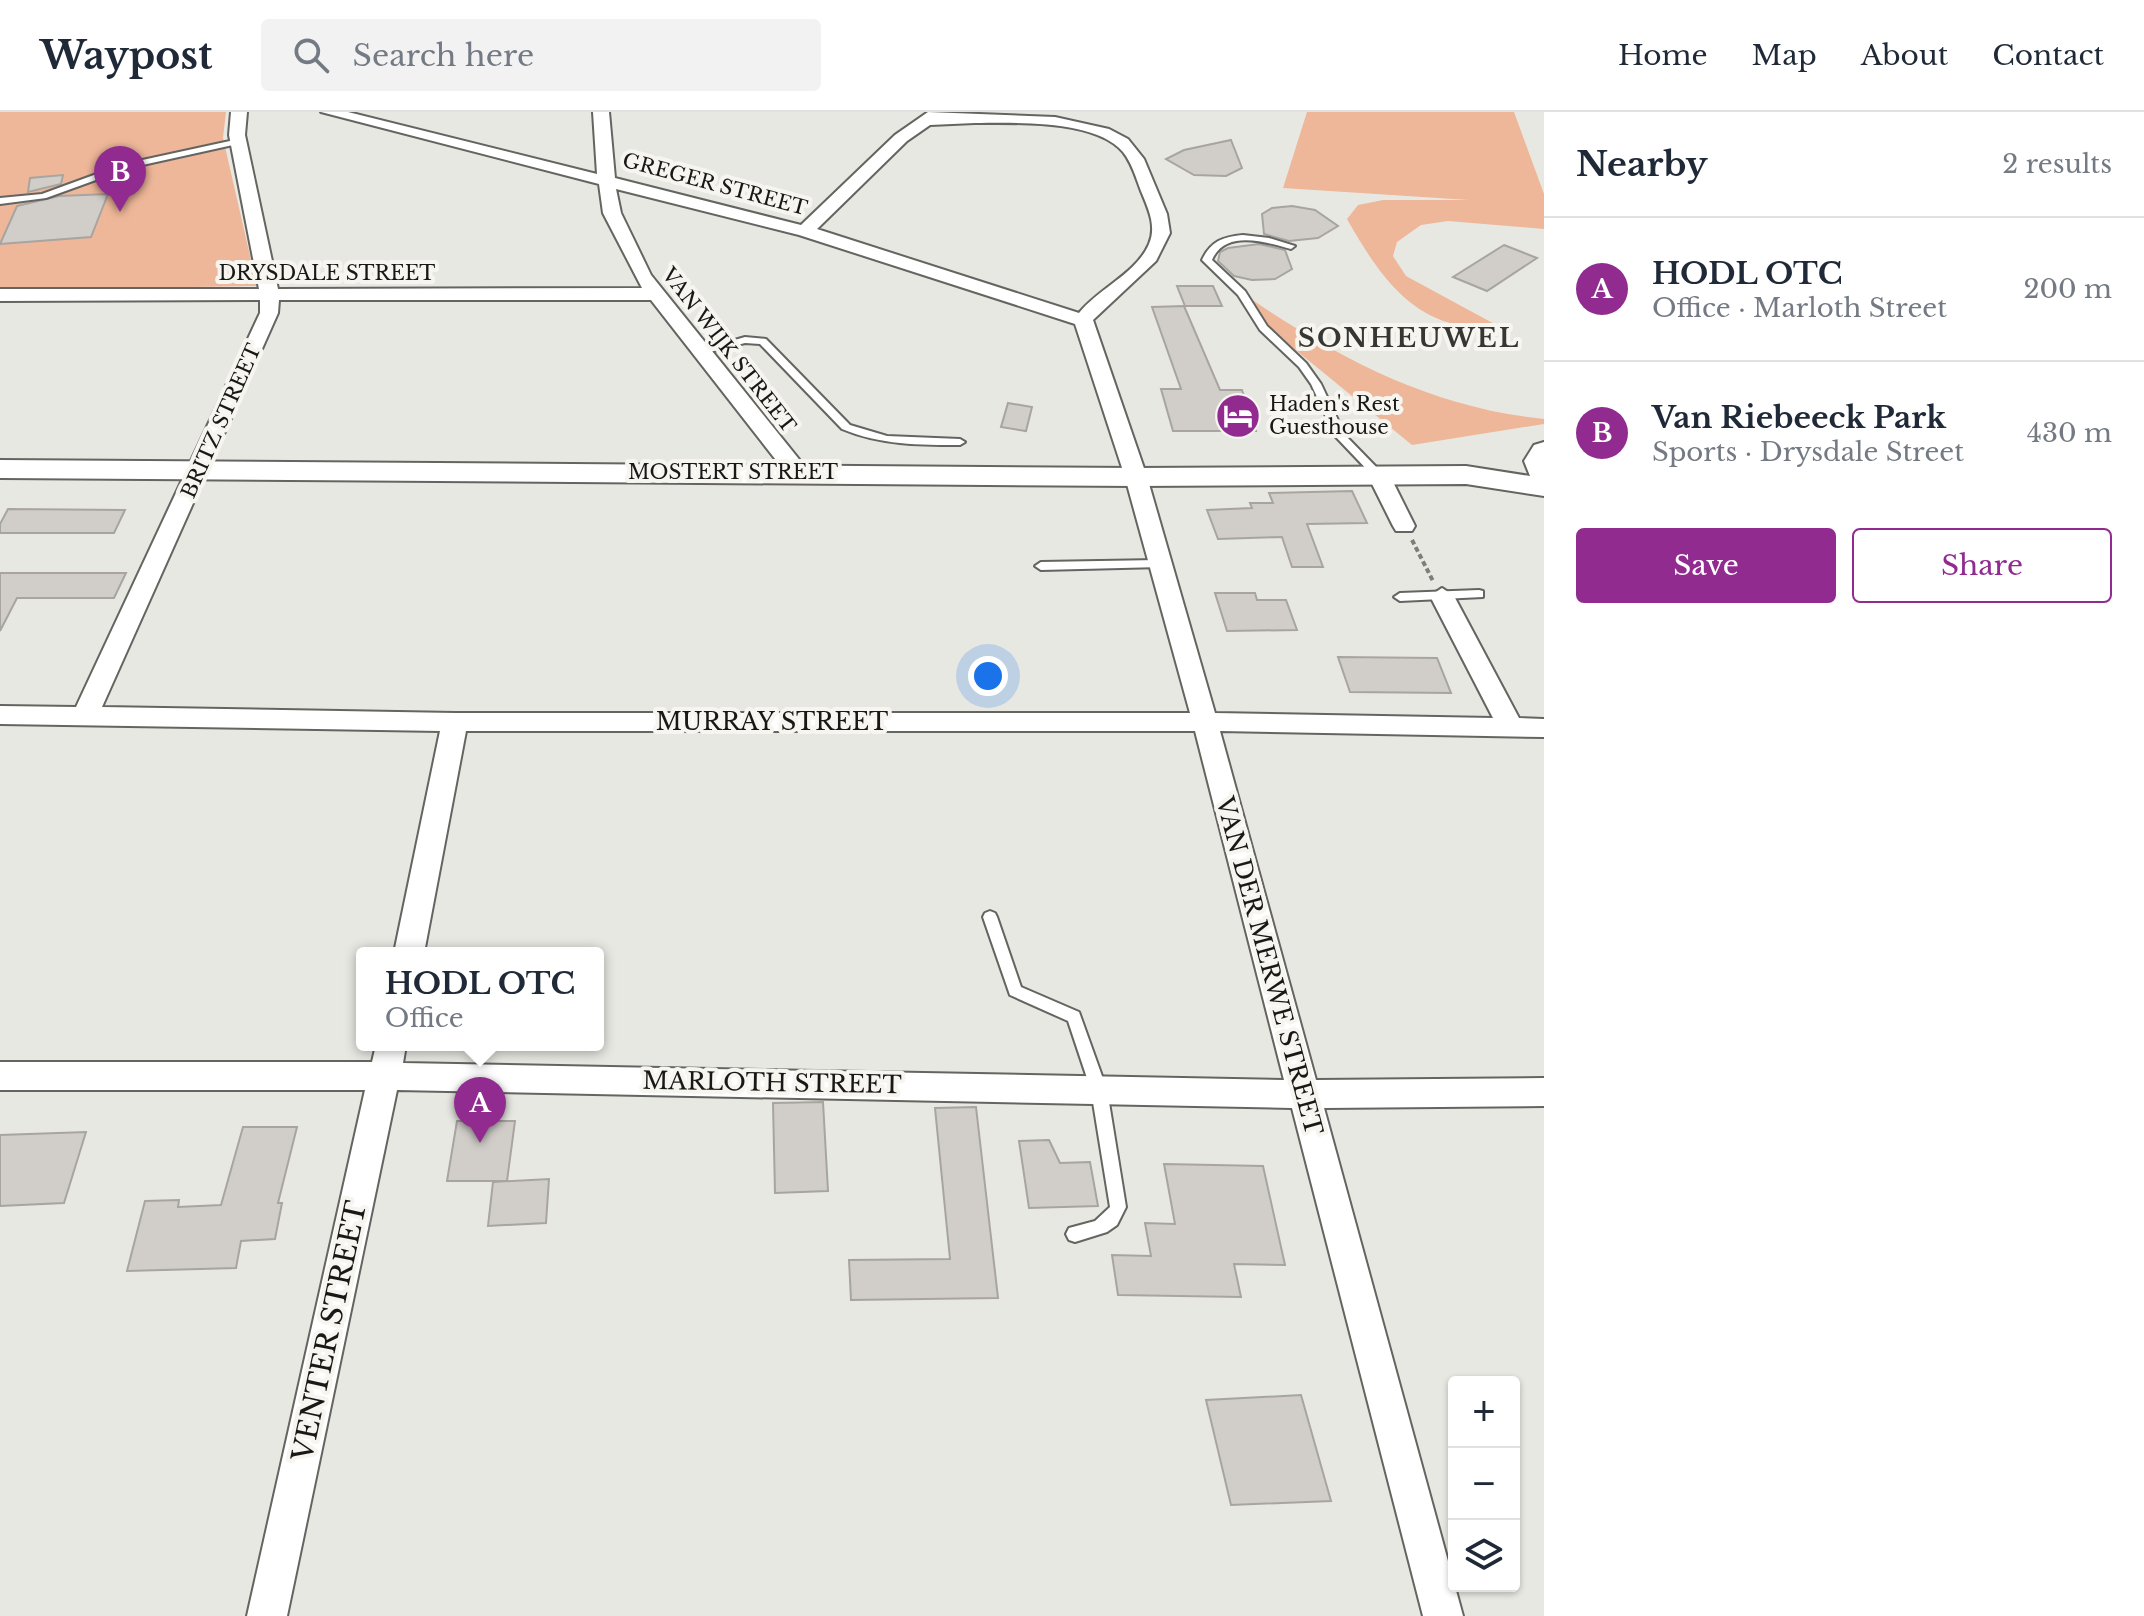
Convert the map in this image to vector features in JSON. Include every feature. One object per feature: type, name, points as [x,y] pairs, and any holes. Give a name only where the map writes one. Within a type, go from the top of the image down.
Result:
[{"type":"street","name":"BRITZ STREET","points":[[86,714],[269,313],[270,295],[239,141],[239,112]]},
{"type":"street","name":"GREGER STREET","points":[[329,112],[605,178],[805,231],[1083,320]]},
{"type":"street","name":"VAN WIJK STREET","points":[[601,112],[605,178],[612,213],[654,294],[798,473]]},
{"type":"street","points":[[805,231],[901,138],[933,116],[1062,123],[1100,131],[1121,142],[1134,154],[1163,224],[1157,248],[1094,303],[1083,320]]},
{"type":"street","name":"DRYSDALE STREET","points":[[0,295],[654,294]]},
{"type":"street","name":"VAN DER MERWE STREET","points":[[1083,320],[1136,477],[1158,564],[1205,722],[1443,1616]]},
{"type":"street","name":"MOSTERT STREET","points":[[0,469],[1136,477],[1466,475],[1543,468]]},
{"type":"street","points":[[1379,476],[1404,526]]},
{"type":"street","points":[[1442,596],[1511,727]]},
{"type":"street","name":"MURRAY STREET","points":[[0,715],[455,722],[1205,722],[1544,728]]},
{"type":"street","points":[[410,947],[455,722]]},
{"type":"street","name":"MARLOTH STREET","points":[[0,1076],[388,1060],[1099,1090],[1302,1094],[1544,1092]]},
{"type":"street","name":"VENTER STREET","points":[[267,1616],[388,1060]]},
{"type":"lane","points":[[0,201],[43,196],[142,162],[239,141]]},
{"type":"lane","points":[[1291,246],[1231,239],[1214,246],[1207,260],[1242,293],[1263,328],[1303,365],[1316,384],[1340,436],[1379,476]]},
{"type":"lane","points":[[702,351],[745,340],[763,341],[846,427],[862,435],[891,440],[960,442]]},
{"type":"lane","points":[[1041,566],[1158,564]]},
{"type":"lane","points":[[1400,597],[1479,594]]},
{"type":"lane","points":[[990,917],[1015,991],[1074,1017],[1099,1090],[1118,1207],[1114,1218],[1099,1229],[1075,1234]]},
{"type":"path","points":[[1404,526],[1442,596]]},
{"type":"shaded area","points":[[0,112],[226,112],[223,138],[257,286],[0,290]]},
{"type":"shaded area","points":[[1307,112],[1514,112],[1544,194],[1544,229],[1448,221],[1421,225],[1397,242],[1393,256],[1406,276],[1500,327],[1450,323],[1416,307],[1377,267],[1347,219],[1358,205],[1383,200],[1469,200],[1283,188]]},
{"type":"shaded area","points":[[1242,293],[1313,338],[1385,376],[1462,403],[1544,419],[1544,424],[1412,445],[1253,315]]},
{"type":"building","points":[[1231,140],[1242,168],[1226,176],[1194,175],[1166,159],[1184,150]]},
{"type":"building","points":[[63,175],[61,184],[28,192],[30,178]]},
{"type":"building","points":[[108,194],[91,237],[0,244],[17,206],[59,196]]},
{"type":"building","points":[[1292,206],[1315,210],[1338,226],[1318,238],[1289,241],[1264,234],[1262,214],[1272,208]]},
{"type":"building","points":[[1259,244],[1285,250],[1292,269],[1275,279],[1252,280],[1234,276],[1218,261],[1220,252],[1228,248]]},
{"type":"building","points":[[1504,245],[1537,258],[1487,291],[1453,277]]},
{"type":"building","points":[[1177,286],[1213,286],[1222,306],[1185,306]]},
{"type":"building","points":[[1184,306],[1220,390],[1242,390],[1256,431],[1173,431],[1161,389],[1181,389],[1152,307]]},
{"type":"building","points":[[1008,403],[1032,407],[1026,431],[1001,427]]},
{"type":"building","points":[[1352,491],[1367,523],[1307,524],[1323,567],[1292,567],[1282,537],[1218,539],[1207,510],[1252,508],[1250,503],[1273,503],[1269,493]]},
{"type":"building","points":[[8,509],[125,510],[114,533],[0,533],[0,524]]},
{"type":"building","points":[[0,573],[126,573],[114,598],[17,598],[0,631]]},
{"type":"building","points":[[1215,593],[1255,593],[1257,600],[1286,600],[1297,630],[1227,631]]},
{"type":"building","points":[[1338,657],[1437,658],[1451,693],[1350,692]]},
{"type":"building","points":[[823,1102],[828,1191],[775,1193],[773,1103]]},
{"type":"building","points":[[976,1107],[998,1298],[851,1300],[849,1260],[950,1259],[935,1108]]},
{"type":"building","points":[[457,1121],[515,1121],[507,1181],[447,1181]]},
{"type":"building","points":[[243,1127],[297,1127],[278,1203],[282,1203],[275,1239],[241,1241],[236,1268],[127,1271],[145,1201],[179,1200],[178,1207],[221,1205]]},
{"type":"building","points":[[86,1132],[64,1203],[0,1206],[0,1135]]},
{"type":"building","points":[[1049,1140],[1060,1163],[1090,1162],[1098,1206],[1029,1208],[1019,1141]]},
{"type":"building","points":[[1164,1164],[1263,1166],[1285,1265],[1234,1264],[1241,1297],[1118,1295],[1112,1255],[1151,1256],[1145,1223],[1175,1224]]},
{"type":"building","points":[[549,1179],[546,1223],[488,1226],[493,1182]]},
{"type":"building","points":[[1301,1395],[1331,1501],[1231,1505],[1206,1400]]},
{"type":"place","name":"Van Riebeeck Park","points":[[120,212]]},
{"type":"place","name":"Haden's Rest Guesthouse","points":[[1238,416]]},
{"type":"place","name":"HODL OTC","points":[[480,1143]]},
{"type":"district","name":"SONHEUWEL","points":[[1409,338]]}]
